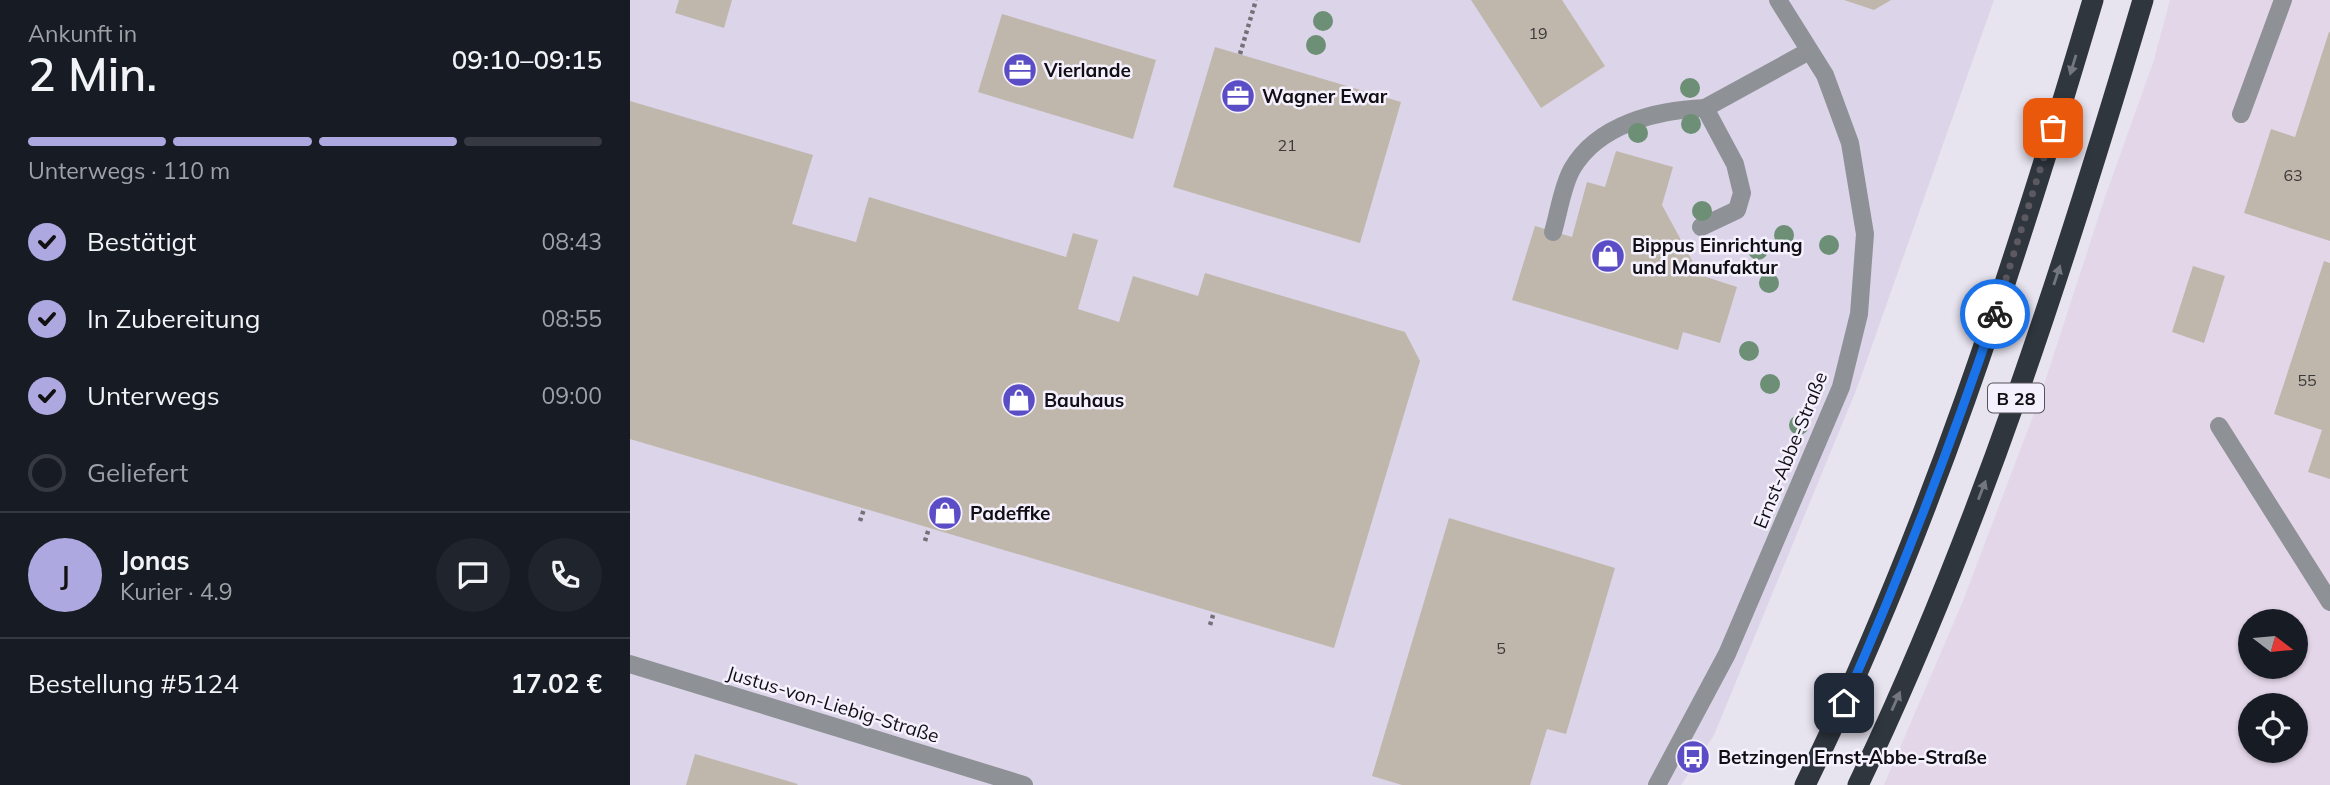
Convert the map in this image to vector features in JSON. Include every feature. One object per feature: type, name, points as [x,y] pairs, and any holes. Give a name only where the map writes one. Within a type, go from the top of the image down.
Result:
[{"type":"highway","name":"B 28","points":[[1805,785],[1871,642],[1969,392],[2093,0]]},
{"type":"highway","name":"B 28","points":[[1858,785],[1914,661],[2018,394],[2143,0]]},
{"type":"street","name":"Ernst-Abbe-Straße","points":[[1657,785],[1727,654],[1836,400],[1859,314],[1865,234],[1850,143],[1825,75],[1777,0]]},
{"type":"street","points":[[2241,114],[2283,0]]},
{"type":"street","points":[[1553,232],[1571,171],[1588,147],[1633,120],[1685,109],[1704,108],[1809,51]]},
{"type":"street","points":[[1701,227],[1737,210],[1742,193],[1735,164],[1704,108]]},
{"type":"street","points":[[2219,426],[2330,602]]},
{"type":"street","name":"Justus-von-Liebig-Straße","points":[[630,664],[1024,785]]},
{"type":"path","points":[[1240,54],[1256,0]]},
{"type":"path","points":[[860,521],[864,509]]},
{"type":"path","points":[[925,541],[929,528]]},
{"type":"path","points":[[1210,625],[1214,612]]},
{"type":"shaded area","points":[[630,0],[1994,0],[1857,388],[1714,735],[1681,785],[630,785]]},
{"type":"shaded area","points":[[2170,0],[2330,0],[2330,785],[1884,785],[1963,601],[2038,403],[2105,197],[2153,63]]},
{"type":"building","points":[[679,0],[732,0],[724,28],[675,13]]},
{"type":"building","points":[[1471,0],[1562,0],[1605,66],[1541,108]]},
{"type":"building","points":[[1844,0],[1891,0],[1874,10]]},
{"type":"building","points":[[1002,14],[1156,60],[1133,139],[978,92]]},
{"type":"building","points":[[2329,32],[2330,241],[2244,213],[2271,129],[2295,137]]},
{"type":"building","points":[[1215,47],[1401,102],[1360,243],[1173,187]]},
{"type":"building","name":"Bauhaus","points":[[630,101],[813,155],[792,224],[856,242],[869,197],[1066,257],[1073,233],[1098,240],[1078,309],[1119,322],[1133,276],[1198,296],[1205,273],[1405,332],[1420,361],[1334,648],[630,439]]},
{"type":"building","name":"Bippus Einrichtung und Manufaktur","points":[[1616,151],[1673,167],[1662,205],[1700,275],[1737,287],[1720,343],[1683,332],[1678,350],[1512,300],[1535,226],[1572,237],[1587,182],[1605,187]]},
{"type":"building","points":[[2324,261],[2330,263],[2330,479],[2308,472],[2322,430],[2274,414]]},
{"type":"building","points":[[2193,266],[2225,276],[2204,343],[2172,332]]},
{"type":"building","points":[[1449,518],[1615,568],[1566,734],[1547,729],[1530,785],[1402,785],[1372,776]]},
{"type":"building","points":[[695,754],[798,784],[686,785]]},
{"type":"way so far","points":[[1995,314],[2053,128]]},
{"type":"place","name":"Vierlande","points":[[1020,70]]},
{"type":"place","name":"Wagner Ewar","points":[[1238,96]]},
{"type":"place","name":"Bippus Einrichtung und Manufaktur","points":[[1608,256]]},
{"type":"place","name":"Bauhaus","points":[[1019,400]]},
{"type":"place","name":"Padeffke","points":[[945,513]]},
{"type":"place","name":"Betzingen Ernst-Abbe-Straße","points":[[1693,757]]},
{"type":"route","points":[[1844,703],[1930,496],[1995,314]]}]
